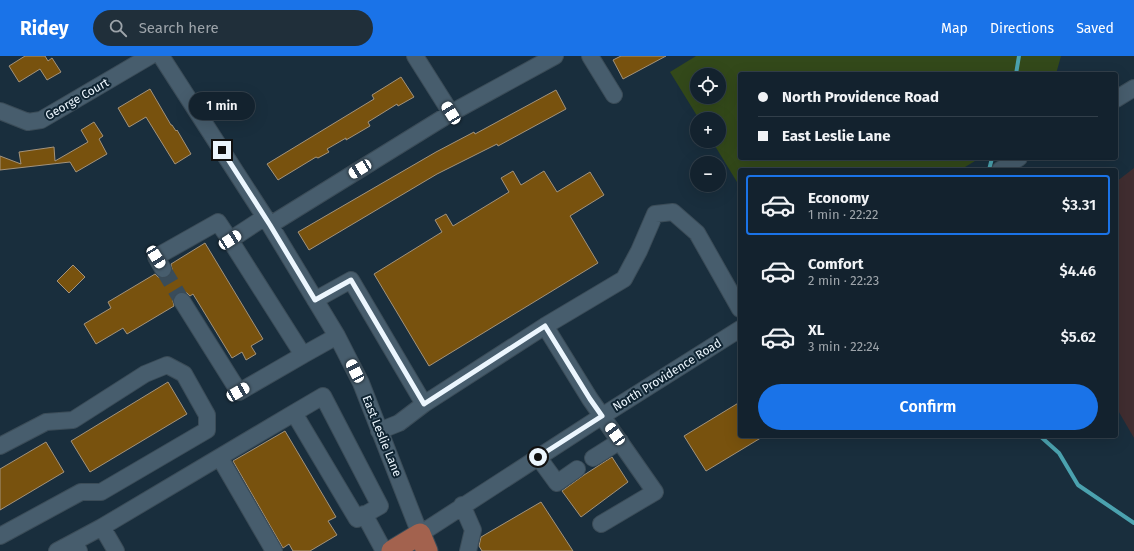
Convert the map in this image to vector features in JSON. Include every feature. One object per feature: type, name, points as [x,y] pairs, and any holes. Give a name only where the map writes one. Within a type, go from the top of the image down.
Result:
[{"type":"main road","name":"North Providence Road","points":[[392,551],[424,542]]},
{"type":"street","name":"George Court","points":[[0,112],[28,122],[40,120],[150,56]]},
{"type":"street","name":"East Leslie Lane","points":[[161,56],[267,221],[337,336],[361,383],[424,542]]},
{"type":"street","points":[[415,56],[451,113]]},
{"type":"street","points":[[230,240],[267,221],[451,113],[555,56]]},
{"type":"street","points":[[590,56],[614,95]]},
{"type":"street","points":[[1118,98],[1134,88]]},
{"type":"street","points":[[1003,168],[1016,160]]},
{"type":"street","points":[[379,431],[399,423],[424,404],[545,326],[624,279],[639,251],[655,214],[673,212],[697,233],[738,305]]},
{"type":"street","points":[[163,269],[156,257],[218,222],[303,355]]},
{"type":"street","points":[[315,300],[351,280],[424,404]]},
{"type":"street","points":[[182,301],[238,392],[337,336]]},
{"type":"street","points":[[545,326],[590,399],[655,492],[601,524]]},
{"type":"street","name":"North Providence Road","points":[[424,542],[462,505],[738,330]]},
{"type":"street","points":[[0,446],[46,422],[72,420],[145,374],[167,365],[184,374],[207,415],[207,430],[100,492],[81,492],[0,536]]},
{"type":"street","points":[[57,551],[76,547],[102,527],[220,458],[294,413],[323,396],[380,506],[357,519],[294,413]]},
{"type":"street","points":[[593,458],[620,441]]},
{"type":"street","points":[[538,457],[557,483],[577,469]]},
{"type":"street","points":[[220,458],[274,551]]},
{"type":"street","points":[[462,505],[473,530],[468,551]]},
{"type":"street","points":[[364,514],[384,551]]},
{"type":"street","points":[[102,527],[116,551]]},
{"type":"shaded area","points":[[1134,168],[1134,438],[1118,410],[1118,180]]},
{"type":"green space","points":[[696,56],[1061,56],[1057,72],[738,72],[738,160],[977,160],[963,168],[738,168],[738,184],[726,164],[726,156],[721,156],[716,148],[726,148],[726,112],[695,112],[670,72]]},
{"type":"building","points":[[25,56],[45,56],[48,61],[52,58],[61,72],[47,80],[40,69],[19,82],[9,66]]},
{"type":"building","points":[[621,56],[666,56],[623,79],[613,60]]},
{"type":"building","points":[[401,77],[414,97],[398,106],[397,104],[368,122],[370,126],[327,149],[329,152],[318,158],[316,157],[278,180],[267,164],[374,99],[372,95]]},
{"type":"building","points":[[150,89],[171,125],[176,131],[177,130],[191,154],[175,164],[146,117],[129,127],[118,108]]},
{"type":"building","points":[[556,90],[566,109],[498,146],[497,144],[437,174],[309,250],[298,232],[436,152],[474,132],[475,134]]},
{"type":"building","points":[[94,122],[103,136],[99,139],[107,154],[76,172],[70,162],[0,170],[0,156],[21,164],[19,152],[54,147],[55,161],[88,142],[81,130]]},
{"type":"building","points":[[513,171],[521,185],[544,171],[557,192],[590,172],[604,195],[570,216],[598,263],[429,366],[374,274],[442,232],[435,220],[446,214],[453,226],[509,192],[501,178]]},
{"type":"building","points":[[205,243],[263,339],[251,346],[256,354],[246,360],[242,352],[232,358],[193,294],[190,296],[187,293],[182,292],[177,293],[174,296],[174,306],[127,334],[123,328],[96,344],[84,324],[111,308],[108,302],[155,274],[158,277],[168,277],[172,269],[171,264]]},
{"type":"building","points":[[73,265],[85,277],[69,293],[57,281]]},
{"type":"building","points":[[168,382],[187,414],[90,472],[71,441]]},
{"type":"building","points":[[738,403],[738,438],[761,438],[706,471],[684,436]]},
{"type":"building","points":[[285,431],[336,517],[328,521],[337,535],[310,551],[293,551],[289,544],[283,548],[233,461]]},
{"type":"building","points":[[46,442],[64,472],[0,510],[0,469]]},
{"type":"building","points":[[612,457],[628,482],[581,517],[562,491]]},
{"type":"building","points":[[541,502],[573,551],[482,551],[479,546],[481,537]]},
{"type":"waterway","points":[[1016,72],[1019,56]]},
{"type":"waterway","points":[[990,168],[992,160]]},
{"type":"waterway","points":[[1042,438],[1059,453],[1078,485],[1134,523]]},
{"type":"tunnel","points":[[163,269],[182,301]]},
{"type":"route","points":[[222,150],[270,225],[315,300],[351,280],[424,404],[545,326],[602,416],[538,457]]}]
